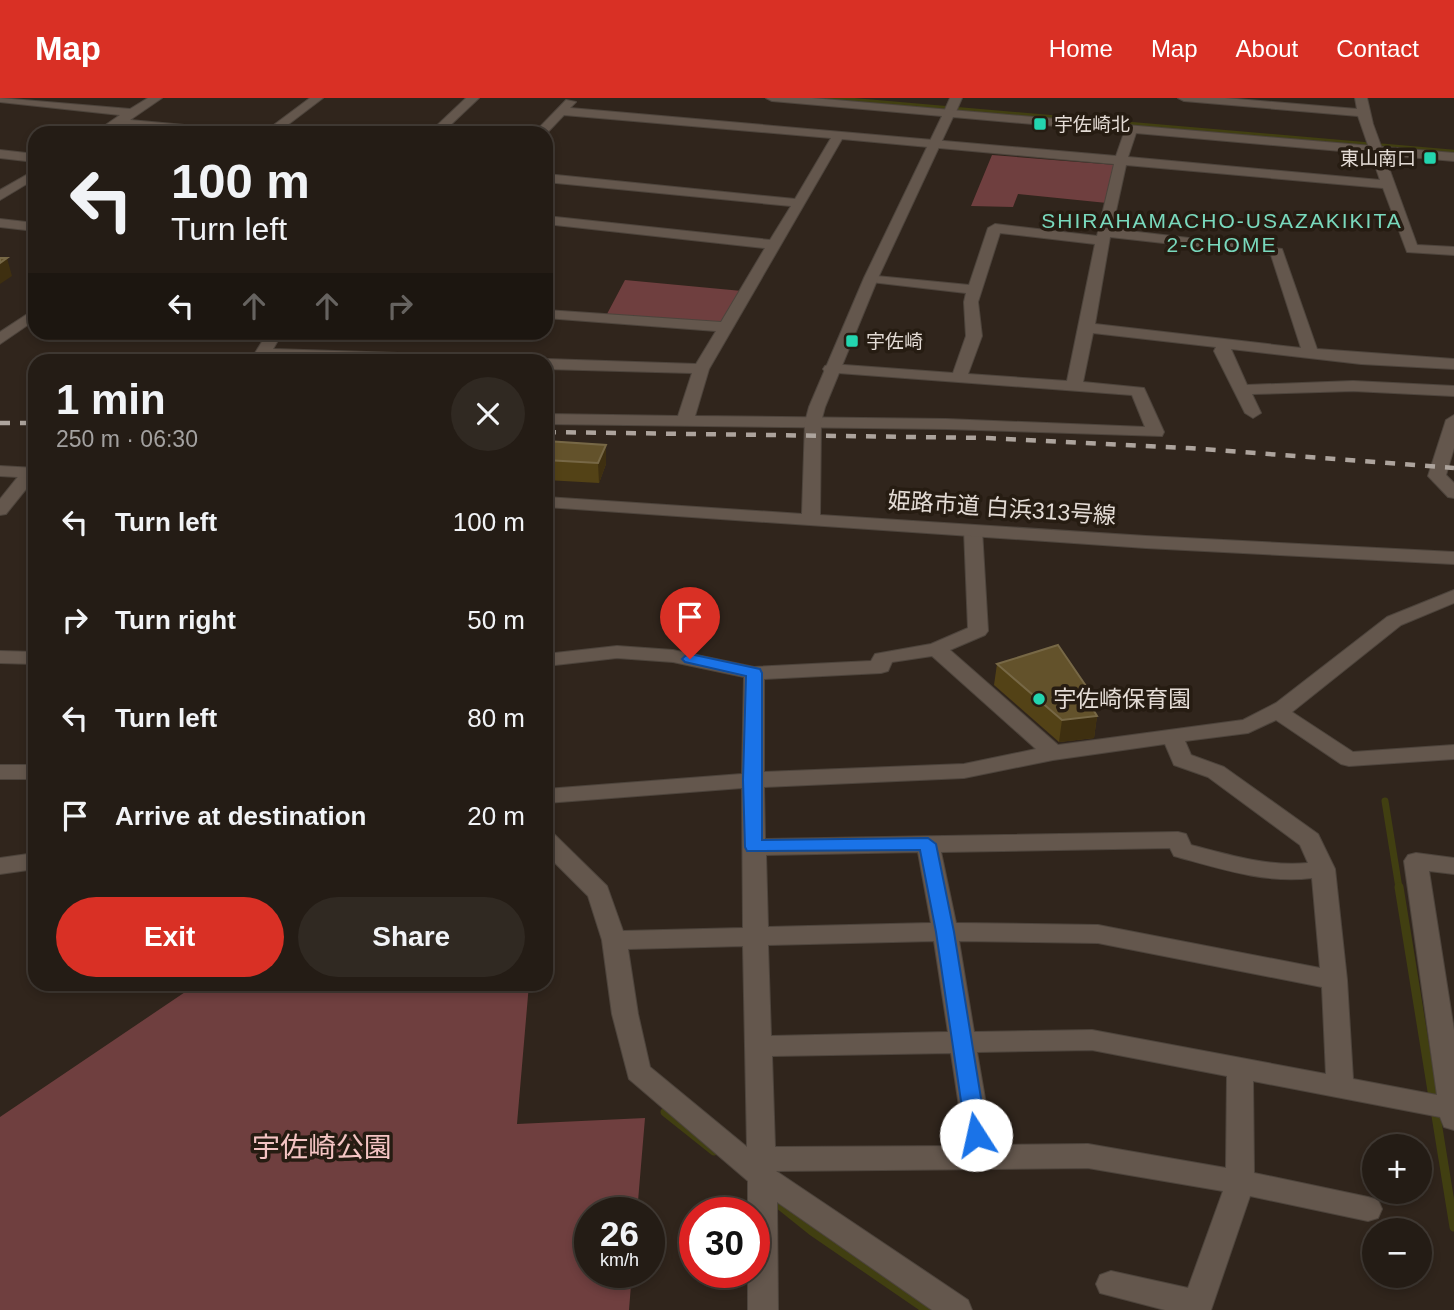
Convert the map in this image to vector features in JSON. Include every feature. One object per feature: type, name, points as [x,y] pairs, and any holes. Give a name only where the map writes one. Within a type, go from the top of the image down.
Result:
[{"type":"street","points":[[68,106],[83,98]]},
{"type":"street","points":[[111,126],[156,98]]},
{"type":"street","points":[[279,126],[317,98]]},
{"type":"street","points":[[443,126],[473,98]]},
{"type":"street","points":[[547,126],[574,98]]},
{"type":"street","points":[[772,98],[1454,157]]},
{"type":"street","points":[[811,520],[813,422],[831,369],[956,98]]},
{"type":"street","points":[[1184,98],[1361,113]]},
{"type":"street","points":[[1360,98],[1361,113],[1412,249],[1454,251]]},
{"type":"street","points":[[10,99],[132,113]]},
{"type":"street","points":[[561,111],[1386,184]]},
{"type":"street","points":[[118,122],[158,126]]},
{"type":"street","points":[[1074,386],[1088,328],[1120,160],[1131,130]]},
{"type":"street","points":[[685,420],[701,369],[839,135]]},
{"type":"street","points":[[0,154],[28,157]]},
{"type":"street","points":[[0,196],[28,178]]},
{"type":"street","points":[[553,179],[799,203]]},
{"type":"street","points":[[17,185],[28,186]]},
{"type":"street","points":[[553,221],[774,245]]},
{"type":"street","points":[[0,223],[28,226]]},
{"type":"street","points":[[959,378],[974,336],[971,302],[995,228],[1277,252],[1310,352]]},
{"type":"street","points":[[871,278],[974,290]]},
{"type":"street","points":[[553,315],[726,327]]},
{"type":"street","points":[[0,339],[28,318]]},
{"type":"street","points":[[0,325],[16,327]]},
{"type":"street","points":[[1088,328],[1361,359],[1454,364]]},
{"type":"street","points":[[1226,343],[1223,351],[1253,413]]},
{"type":"street","points":[[553,364],[701,369]]},
{"type":"street","points":[[553,419],[958,424],[1157,432],[1138,391],[831,369]]},
{"type":"street","points":[[1242,390],[1353,386],[1454,391]]},
{"type":"street","points":[[1454,420],[1437,477],[1454,493]]},
{"type":"street","points":[[0,471],[28,472]]},
{"type":"street","points":[[0,510],[28,478]]},
{"type":"street","name":"姫路市道 白浜313号線","points":[[553,502],[1454,558]]},
{"type":"street","points":[[553,659],[617,652],[673,656],[754,673],[881,667],[883,658],[936,649],[978,631],[973,530]]},
{"type":"street","points":[[553,795],[752,780],[964,772],[1053,753],[1248,726],[1276,711],[1395,621],[1454,596]]},
{"type":"street","points":[[936,649],[1053,753]]},
{"type":"street","points":[[0,657],[28,658]]},
{"type":"street","points":[[754,673],[752,780],[764,1169],[763,1310]]},
{"type":"street","points":[[1276,711],[1349,759],[1454,752]]},
{"type":"street","points":[[1173,738],[1182,760],[1216,772],[1310,840],[1323,869],[1335,979],[1340,1087]]},
{"type":"street","points":[[0,772],[28,772]]},
{"type":"street","points":[[754,847],[1178,839],[1182,850],[1273,873],[1298,874],[1323,869]]},
{"type":"street","points":[[928,844],[945,932],[960,1042],[981,1158]]},
{"type":"street","points":[[553,847],[599,892],[614,940],[625,1014],[638,1072],[764,1169],[957,1310]]},
{"type":"street","points":[[760,1046],[1093,1040],[1340,1087],[1453,1112],[1416,861],[1454,866]]},
{"type":"street","points":[[0,866],[28,862]]},
{"type":"street","points":[[614,940],[945,932],[1098,934],[1335,979]]},
{"type":"street","points":[[1111,1284],[1197,1307],[1240,1182],[1240,1068]]},
{"type":"street","points":[[764,1169],[981,1158],[1088,1156],[1240,1182],[1368,1209]]},
{"type":"green space","points":[[992,155],[1116,165],[1107,203],[1018,194],[1013,207],[971,206]]},
{"type":"green space","points":[[625,280],[742,291],[723,323],[607,314]]},
{"type":"green space","name":"宇佐崎公園","points":[[187,991],[528,991],[517,1124],[645,1118],[638,1197],[574,1197],[574,1288],[631,1288],[629,1310],[0,1310],[0,1117]]},
{"type":"building","points":[[553,441],[606,445],[598,463],[553,460]]},
{"type":"building","points":[[1058,645],[1088,689],[1082,691],[1097,716],[1062,720],[997,664]]},
{"type":"waterway","points":[[828,98],[1454,152]]},
{"type":"waterway","points":[[1385,801],[1399,888]]},
{"type":"waterway","points":[[1399,887],[1454,1227]]},
{"type":"waterway","points":[[665,1112],[714,1151]]},
{"type":"waterway","points":[[772,1199],[812,1231],[927,1310]]},
{"type":"railway","points":[[0,423],[28,423]]},
{"type":"railway","points":[[553,432],[988,438],[1188,448],[1454,468]]},
{"type":"place","name":"宇佐崎北","points":[[1040,124]]},
{"type":"place","name":"東山南口","points":[[1430,158]]},
{"type":"place","name":"宇佐崎","points":[[852,341]]},
{"type":"place","name":"宇佐崎保育園","points":[[1039,699]]},
{"type":"district","name":"SHIRAHAMACHO-USAZAKIKITA 2-CHOME","points":[[1222,232]]},
{"type":"route","points":[[690,659],[754,673],[754,847],[928,844],[945,932],[976,1135]]}]
